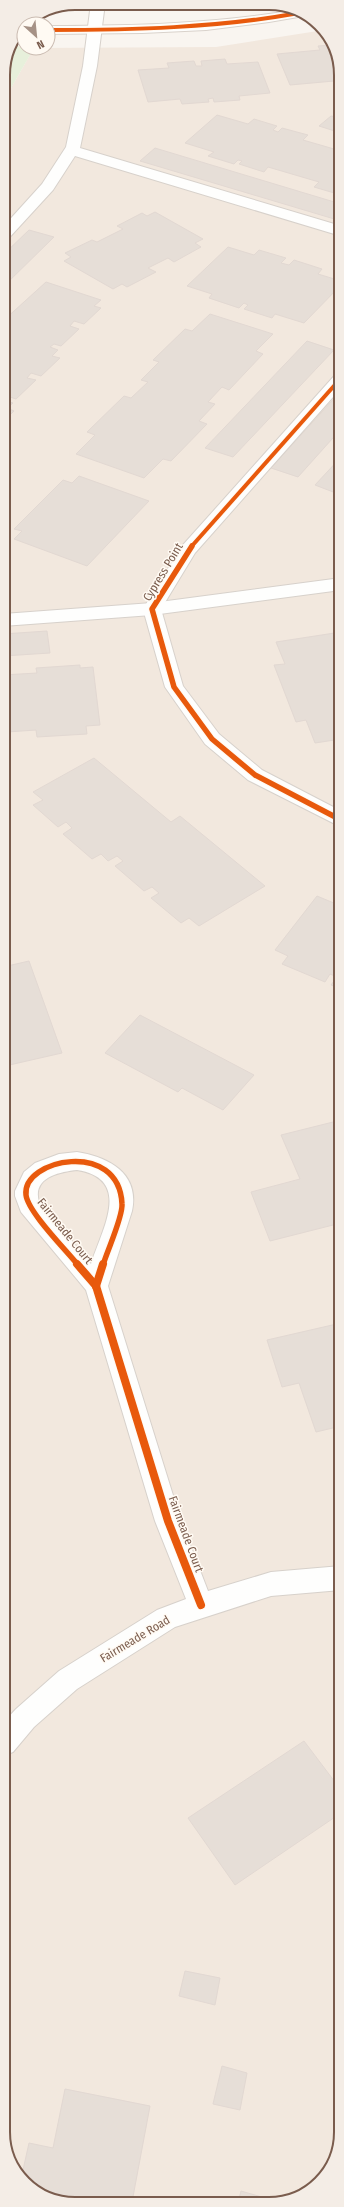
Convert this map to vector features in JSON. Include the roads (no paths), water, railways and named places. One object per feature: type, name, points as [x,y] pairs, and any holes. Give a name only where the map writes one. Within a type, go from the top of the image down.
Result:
[{"type":"street","points":[[10,228],[48,187],[71,150],[96,30],[97,10]]},
{"type":"street","points":[[56,30],[96,30],[217,23],[291,14]]},
{"type":"street","points":[[71,150],[334,230]]},
{"type":"street","name":"Cypress Point","points":[[334,386],[188,550],[152,609],[174,687],[212,739],[255,775],[334,816]]},
{"type":"street","points":[[10,619],[152,609],[334,585]]},
{"type":"street","name":"Fairmeade Court","points":[[96,1286],[122,1205],[120,1184],[111,1173],[94,1163],[74,1160],[52,1165],[34,1176],[26,1191],[29,1206],[96,1286],[168,1522],[201,1605]]},
{"type":"street","name":"Fairmeade Road","points":[[10,1735],[26,1718],[68,1680],[166,1618],[201,1605],[272,1584],[334,1579]]}]
